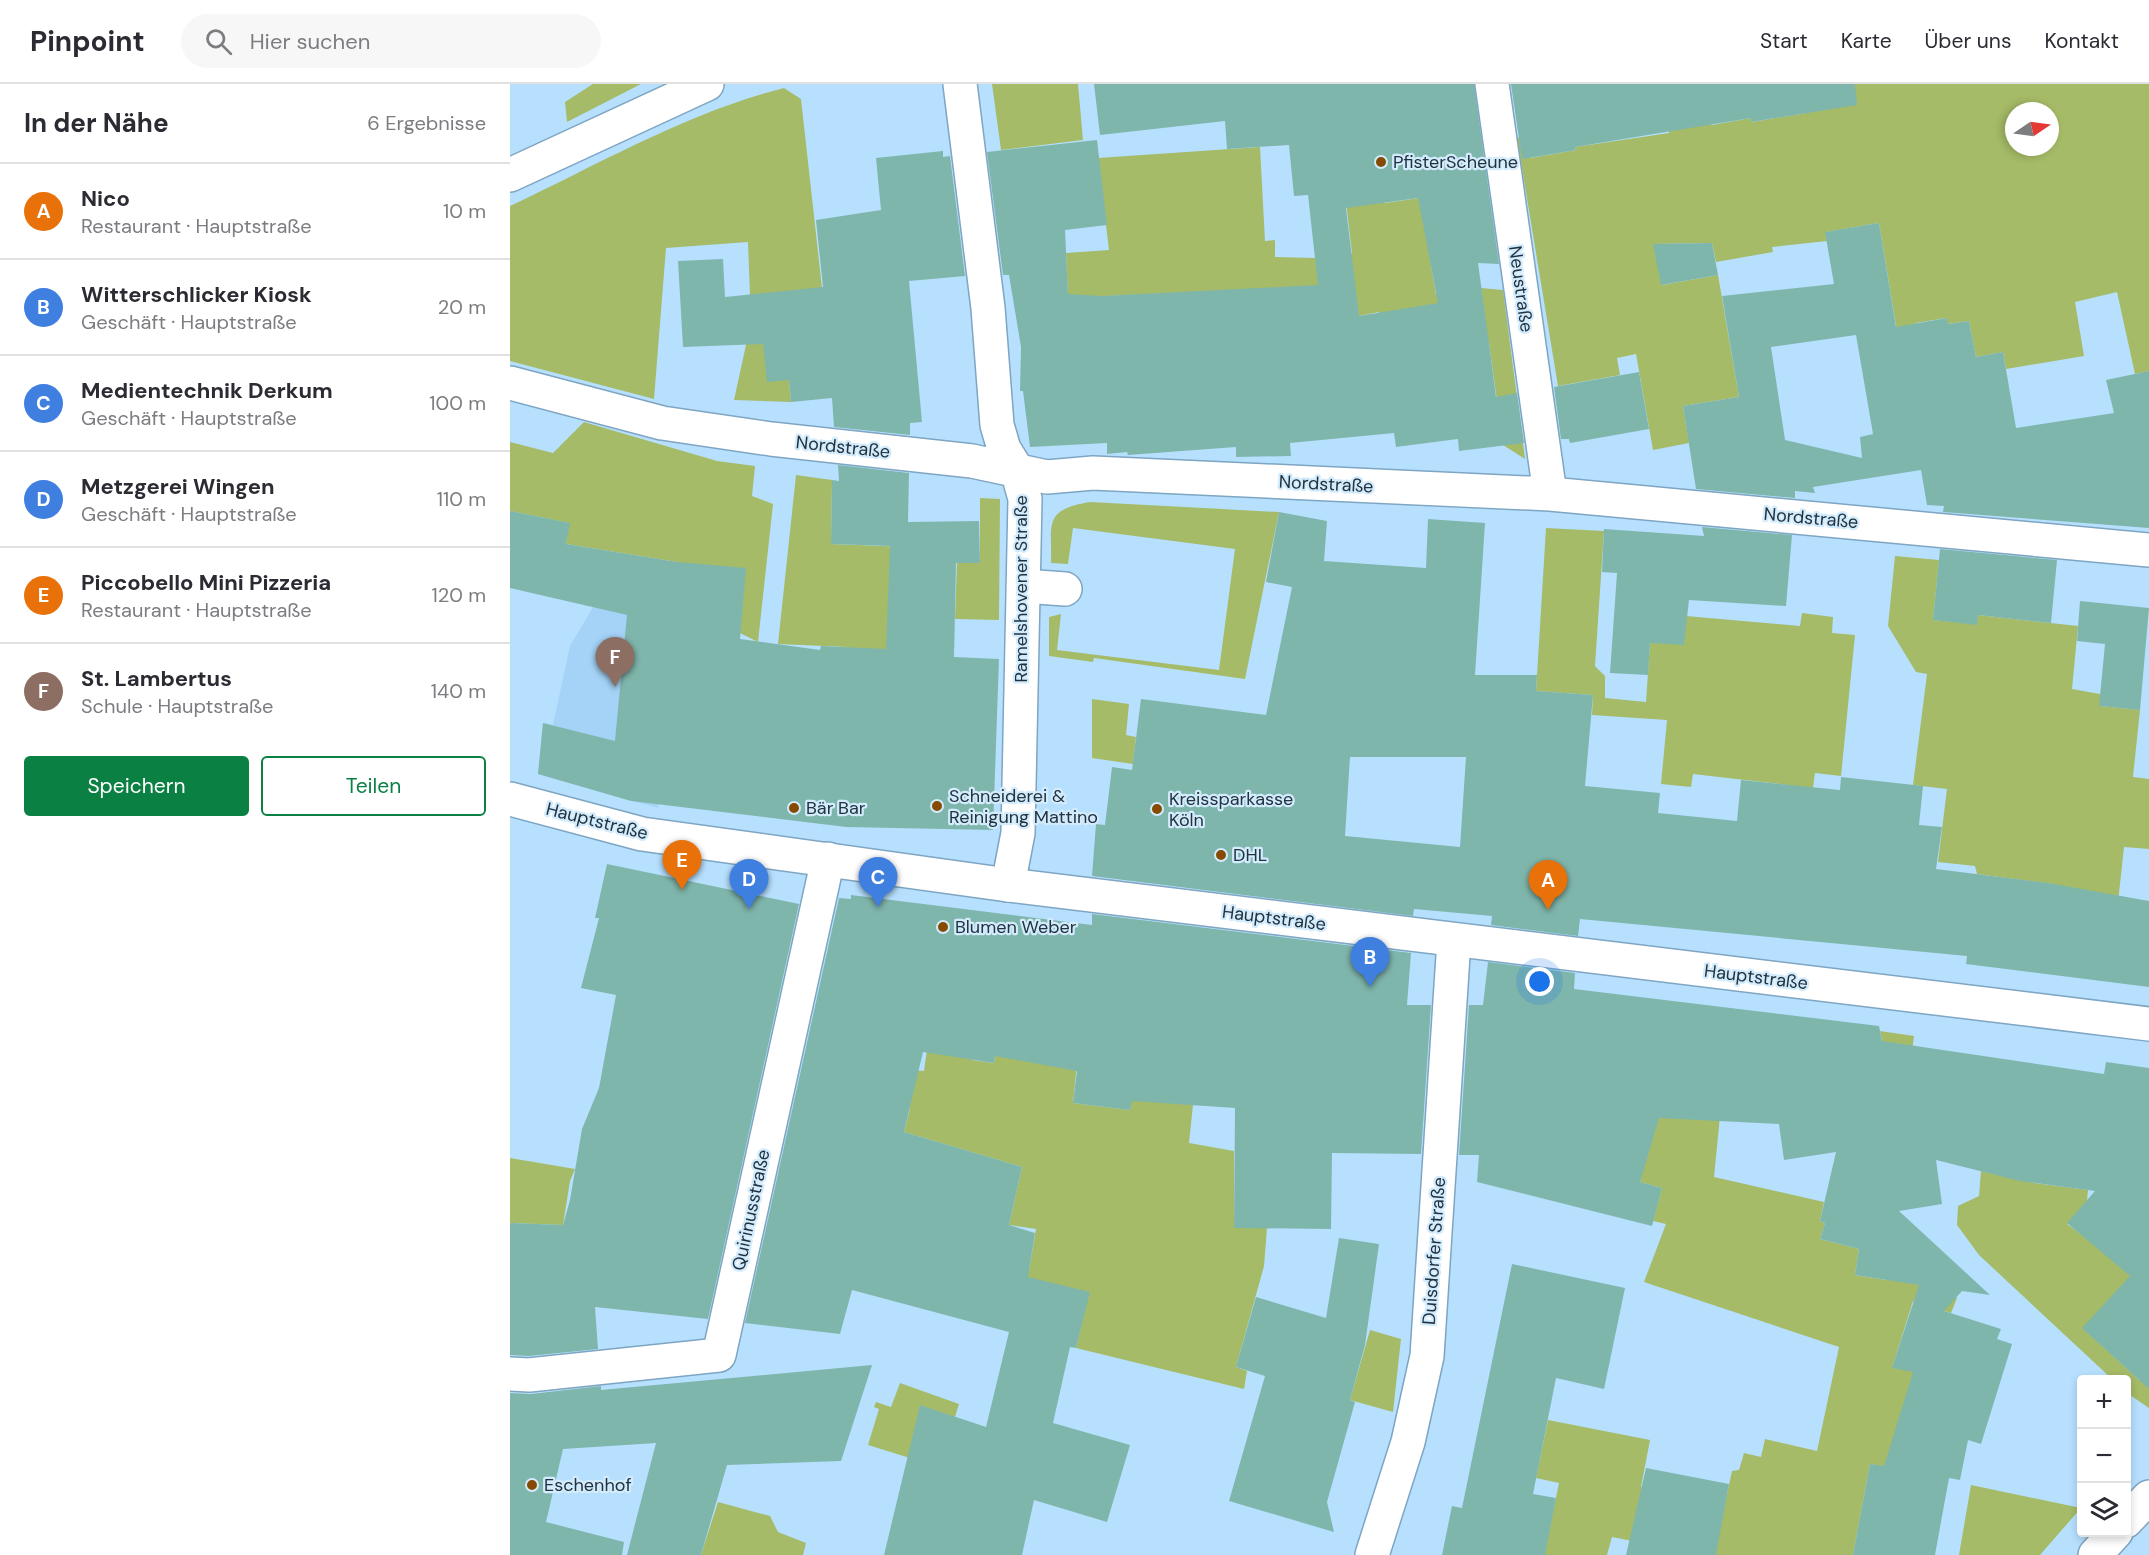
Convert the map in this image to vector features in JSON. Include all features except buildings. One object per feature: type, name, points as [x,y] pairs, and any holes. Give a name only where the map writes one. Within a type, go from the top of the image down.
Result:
[{"type":"street","points":[[510,175],[707,84]]},
{"type":"street","name":"Ramelshovener Straße","points":[[960,84],[988,308],[997,425],[1004,449],[1017,470],[1025,499],[1018,833],[1008,885]]},
{"type":"street","name":"Neustraße","points":[[1492,84],[1550,494]]},
{"type":"street","name":"Nordstraße","points":[[510,383],[662,423],[771,439],[972,461],[1047,477],[1093,473],[1550,494],[2149,550]]},
{"type":"street","points":[[1023,586],[1065,589]]},
{"type":"street","name":"Hauptstraße","points":[[510,799],[642,834],[1008,885],[2149,1024]]},
{"type":"street","name":"Quirinusstraße","points":[[510,1374],[529,1375],[719,1355],[828,859]]},
{"type":"street","name":"Duisdorfer Straße","points":[[1372,1555],[1408,1442],[1427,1356],[1454,940]]},
{"type":"street","points":[[2131,1517],[2149,1497]]},
{"type":"street","points":[[2095,1555],[2112,1537]]},
{"type":"shaded area","points":[[593,607],[670,624],[664,754],[658,808],[538,774],[543,723],[553,725],[570,646]]},
{"type":"green space","points":[[593,84],[641,84],[567,122],[565,102]]},
{"type":"green space","points":[[992,84],[1078,84],[1083,140],[1001,150]]},
{"type":"green space","points":[[1835,84],[2149,84],[2149,371],[2135,374],[2117,292],[2075,302],[2084,356],[2006,369],[2003,352],[1976,357],[1969,321],[1948,324],[1946,318],[1916,323],[1913,428],[1879,223],[1826,232],[1827,241],[1772,247],[1773,252],[1716,262],[1712,243],[1654,244],[1662,285],[1718,275],[1739,397],[1683,406],[1689,443],[1653,450],[1636,354],[1617,358],[1620,375],[1558,386],[1517,138],[1526,136],[1530,158],[1576,150],[1575,147],[1669,133],[1663,95],[1712,125],[1751,118],[1752,122],[1806,113]]},
{"type":"green space","points":[[784,88],[801,99],[822,288],[781,292],[791,402],[734,400],[751,322],[748,242],[666,248],[654,399],[510,361],[510,206],[644,140],[748,98]]},
{"type":"green space","points":[[1260,147],[1265,241],[1275,240],[1275,257],[1315,258],[1352,253],[1344,185],[1385,203],[1426,197],[1430,260],[1436,294],[1481,288],[1503,290],[1525,459],[1503,445],[1489,343],[1385,370],[1379,312],[1359,316],[1211,291],[1068,298],[1066,253],[1109,250],[1098,158]]},
{"type":"green space","points":[[584,422],[717,461],[755,466],[752,496],[773,504],[758,642],[740,633],[677,562],[566,544],[569,523],[510,511],[510,442],[553,453]]},
{"type":"green space","points":[[796,475],[832,480],[831,544],[908,547],[906,633],[846,681],[847,647],[778,644]]},
{"type":"green space","points":[[980,498],[1000,499],[999,620],[955,619],[957,563],[980,563]]},
{"type":"green space","points":[[1090,502],[1279,512],[1245,679],[1094,658],[1093,662],[1049,656],[1049,617],[1061,614],[1057,650],[1219,670],[1235,549],[1073,528],[1068,564],[1051,563],[1053,520],[1064,509]]},
{"type":"green space","points":[[1546,528],[1604,531],[1595,666],[1605,676],[1605,698],[1646,702],[1652,613],[1800,626],[1802,613],[1833,617],[1832,633],[1855,635],[1841,776],[1815,773],[1812,795],[1788,785],[1693,774],[1691,787],[1661,784],[1667,720],[1592,715],[1593,695],[1536,691]]},
{"type":"green space","points":[[1895,556],[1939,560],[1933,620],[1976,624],[1978,615],[2078,626],[2072,689],[2100,694],[2100,706],[2140,710],[2133,777],[2149,779],[2149,849],[2124,847],[2117,912],[2053,884],[1977,874],[1975,866],[1938,862],[1947,789],[1913,785],[1927,674],[1916,672],[1888,626]]},
{"type":"green space","points":[[1092,699],[1129,704],[1126,735],[1136,737],[1133,764],[1092,758]]},
{"type":"green space","points":[[1081,1025],[1073,1103],[1130,1110],[1134,1082],[1193,1105],[1189,1143],[1234,1151],[1234,1228],[1267,1228],[1264,1266],[1236,1367],[1247,1371],[1244,1389],[1076,1348],[1089,1292],[990,1296],[1029,1270],[1036,1229],[1009,1225],[1022,1167],[904,1132],[910,1108],[883,1067],[924,1071],[929,1035],[974,1049],[972,1060],[994,1063],[995,1056]]},
{"type":"green space","points":[[1880,1031],[1914,1036],[1905,1105],[1890,1075]]},
{"type":"green space","points":[[1658,1058],[1720,1116],[1714,1177],[1824,1202],[1820,1221],[1825,1223],[1820,1239],[1859,1249],[1855,1275],[1887,1280],[1891,1256],[1904,1249],[1957,1298],[1951,1313],[1913,1301],[1893,1365],[1913,1372],[1917,1472],[1870,1464],[1853,1555],[1714,1555],[1732,1471],[1739,1470],[1744,1453],[1761,1457],[1765,1439],[1817,1451],[1839,1347],[1644,1282],[1666,1224],[1653,1221],[1662,1188],[1640,1182]]},
{"type":"green space","points":[[510,1158],[575,1169],[570,1181],[563,1225],[510,1223]]},
{"type":"green space","points":[[1981,1171],[2034,1183],[2088,1190],[2087,1201],[2067,1224],[2149,1283],[2083,1328],[2139,1380],[2149,1370],[2149,1408],[2131,1396],[2131,1375],[2108,1375],[1979,1255],[1957,1225],[1958,1206],[1979,1196]]},
{"type":"green space","points":[[1370,1330],[1401,1339],[1393,1412],[1350,1400]]},
{"type":"green space","points":[[900,1383],[959,1404],[939,1467],[868,1445],[879,1409],[874,1407],[876,1402],[891,1407]]},
{"type":"green space","points":[[1548,1420],[1650,1440],[1641,1487],[1663,1492],[1658,1546],[1612,1537],[1607,1555],[1544,1555],[1559,1483],[1536,1478]]},
{"type":"green space","points":[[1971,1485],[2077,1507],[2077,1513],[2040,1555],[1959,1555]]},
{"type":"green space","points":[[718,1502],[770,1516],[778,1532],[806,1543],[803,1555],[701,1555]]},
{"type":"place","name":"PfisterScheune","points":[[1381,162]]},
{"type":"place","name":"St. Lambertus","points":[[615,687]]},
{"type":"place","name":"Schneiderei & Reinigung Mattino","points":[[937,806]]},
{"type":"place","name":"Bär Bar","points":[[794,808]]},
{"type":"place","name":"Kreissparkasse Köln","points":[[1157,809]]},
{"type":"place","name":"DHL","points":[[1221,855]]},
{"type":"place","name":"Piccobello Mini Pizzeria","points":[[682,890]]},
{"type":"place","name":"Medientechnik Derkum","points":[[878,907]]},
{"type":"place","name":"Metzgerei Wingen","points":[[749,909]]},
{"type":"place","name":"Nico","points":[[1548,910]]},
{"type":"place","name":"Blumen Weber","points":[[943,927]]},
{"type":"place","name":"Witterschlicker Kiosk","points":[[1370,987]]},
{"type":"place","name":"Eschenhof","points":[[532,1485]]}]
